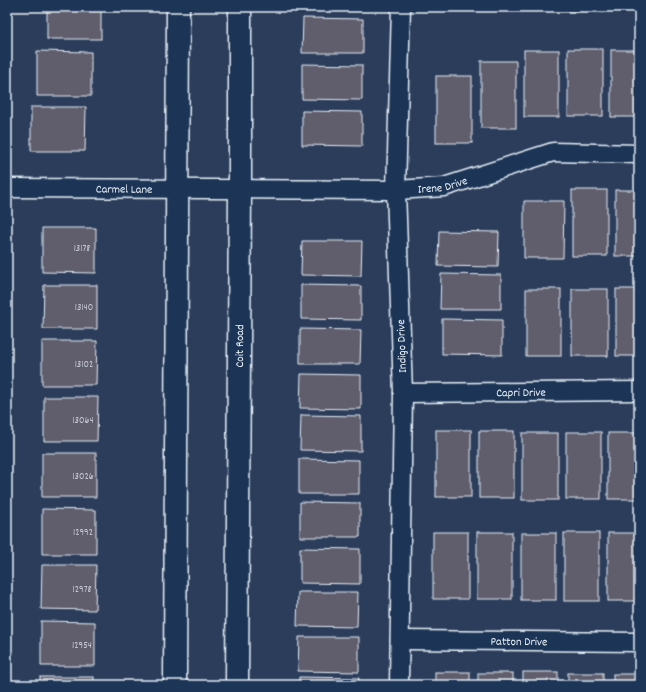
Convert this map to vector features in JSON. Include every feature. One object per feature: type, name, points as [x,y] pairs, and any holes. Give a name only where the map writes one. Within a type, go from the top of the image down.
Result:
[{"type":"main road","points":[[175,685],[178,7]]},
{"type":"main road","name":"Coit Road","points":[[237,685],[240,7]]},
{"type":"street","name":"Indigo Drive","points":[[399,685],[403,393],[396,190],[401,7]]},
{"type":"street","name":"Irene Drive","points":[[240,190],[396,190],[444,187],[553,152],[639,154]]},
{"type":"street","name":"Carmel Lane","points":[[7,188],[240,190]]},
{"type":"street","name":"Capri Drive","points":[[403,393],[639,391]]},
{"type":"street","name":"Patton Drive","points":[[400,640],[639,642]]},
{"type":"building","points":[[47,7],[101,7],[101,39],[47,39]]},
{"type":"building","points":[[303,7],[363,7],[363,8]]},
{"type":"building","points":[[517,7],[517,8],[482,8]]},
{"type":"building","points":[[526,7],[561,7],[561,9],[526,9]]},
{"type":"building","points":[[569,7],[605,7],[605,11],[569,11]]},
{"type":"building","points":[[613,7],[639,7],[639,12],[613,12]]},
{"type":"building","points":[[303,18],[363,19],[363,53],[302,53]]},
{"type":"building","points":[[568,49],[603,49],[603,116],[568,116]]},
{"type":"building","points":[[524,50],[559,50],[559,117],[524,117]]},
{"type":"building","points":[[611,50],[639,50],[639,117],[611,117]]},
{"type":"building","points":[[37,51],[91,52],[91,96],[37,96]]},
{"type":"building","points":[[481,61],[516,61],[516,128],[481,128]]},
{"type":"building","points":[[302,64],[362,65],[362,100],[302,99]]},
{"type":"building","points":[[436,76],[472,76],[472,143],[436,143]]},
{"type":"building","points":[[31,107],[86,107],[85,151],[31,151]]},
{"type":"building","points":[[302,111],[362,112],[362,146],[302,145]]},
{"type":"building","points":[[572,190],[607,190],[607,256],[572,256]]},
{"type":"building","points":[[615,190],[639,190],[639,256],[615,256]]},
{"type":"building","points":[[524,201],[564,201],[563,258],[524,258]]},
{"type":"building","points":[[42,228],[96,228],[96,273],[42,272]]},
{"type":"building","points":[[439,231],[499,232],[498,267],[438,266]]},
{"type":"building","points":[[302,241],[362,241],[361,276],[301,275]]},
{"type":"building","points":[[441,274],[501,275],[501,309],[440,309]]},
{"type":"building","points":[[44,285],[97,285],[97,329],[43,329]]},
{"type":"building","points":[[301,285],[361,286],[361,320],[301,319]]},
{"type":"building","points":[[526,289],[561,289],[561,356],[526,356]]},
{"type":"building","points":[[572,289],[608,289],[608,356],[572,356]]},
{"type":"building","points":[[616,289],[639,289],[639,356],[616,356]]},
{"type":"building","points":[[442,319],[502,320],[502,355],[442,354]]},
{"type":"building","points":[[300,329],[361,330],[360,364],[300,364]]},
{"type":"building","points":[[42,341],[97,341],[96,385],[42,385]]},
{"type":"building","points":[[301,374],[361,375],[361,409],[300,408]]},
{"type":"building","points":[[44,397],[98,397],[97,441],[44,441]]},
{"type":"building","points":[[301,415],[361,416],[361,451],[300,450]]},
{"type":"building","points":[[436,430],[471,430],[471,497],[436,497]]},
{"type":"building","points":[[479,431],[514,431],[514,498],[479,498]]},
{"type":"building","points":[[566,432],[601,432],[601,499],[566,499]]},
{"type":"building","points":[[522,433],[558,433],[558,500],[522,500]]},
{"type":"building","points":[[608,433],[639,433],[639,499],[608,499]]},
{"type":"building","points":[[42,453],[96,453],[96,497],[42,497]]},
{"type":"building","points":[[299,459],[359,460],[359,494],[299,494]]},
{"type":"building","points":[[300,502],[360,503],[360,537],[300,537]]},
{"type":"building","points":[[42,509],[96,510],[96,554],[42,554]]},
{"type":"building","points":[[433,532],[468,532],[468,599],[433,599]]},
{"type":"building","points":[[477,532],[512,532],[512,599],[477,599]]},
{"type":"building","points":[[521,533],[556,533],[556,600],[521,600]]},
{"type":"building","points":[[564,533],[599,533],[599,601],[564,601]]},
{"type":"building","points":[[608,533],[639,533],[639,601],[608,601]]},
{"type":"building","points":[[300,548],[360,549],[360,584],[300,583]]},
{"type":"building","points":[[42,565],[96,565],[95,610],[41,609]]},
{"type":"building","points":[[298,592],[358,592],[357,627],[297,626]]},
{"type":"building","points":[[41,621],[95,622],[95,666],[41,666]]},
{"type":"building","points":[[299,637],[359,637],[359,672],[298,671]]},
{"type":"building","points":[[435,672],[470,672],[470,685],[435,685]]},
{"type":"building","points":[[523,672],[558,672],[558,685],[523,685]]},
{"type":"building","points":[[478,673],[513,673],[513,685],[478,685]]},
{"type":"building","points":[[568,673],[603,673],[603,685],[568,685]]},
{"type":"building","points":[[613,674],[639,674],[639,685],[613,685]]},
{"type":"building","points":[[40,677],[94,677],[94,685],[40,685]]},
{"type":"building","points":[[299,677],[359,678],[359,685],[299,685]]}]
